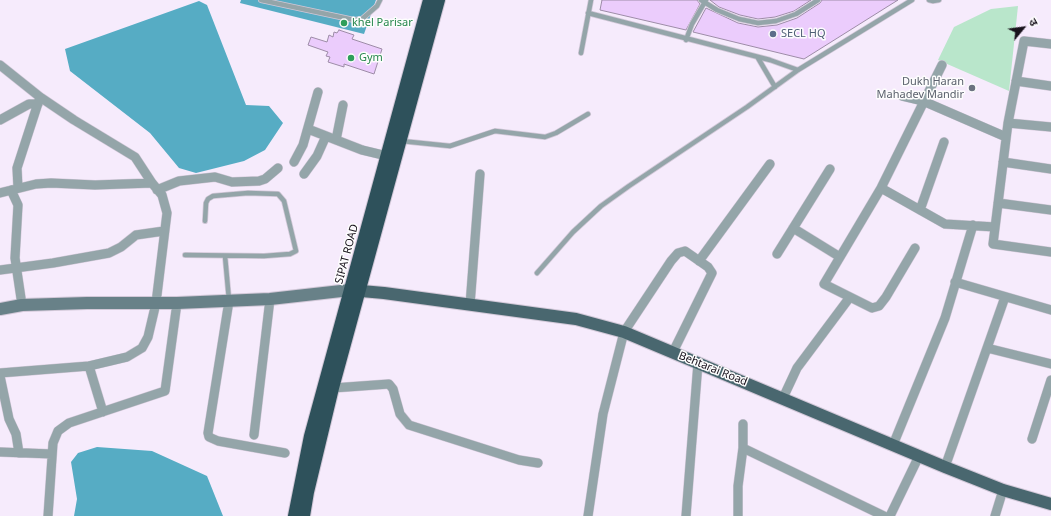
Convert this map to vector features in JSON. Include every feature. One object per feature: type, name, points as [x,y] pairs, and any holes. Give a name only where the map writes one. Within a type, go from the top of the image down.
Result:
[{"type":"highway","name":"SIPAT ROAD","points":[[304,516],[308,492],[387,156],[429,0]]},
{"type":"highway","name":"SIPAT ROAD","points":[[294,516],[310,436],[400,141],[439,0]]},
{"type":"main road","name":"Behtarai Road","points":[[355,290],[576,319],[624,332],[945,467],[1003,490],[1051,504]]},
{"type":"street","points":[[1051,44],[1024,41],[1008,123],[994,244],[1051,252]]},
{"type":"street","points":[[0,65],[39,100],[135,157],[154,187],[162,195],[167,213],[156,303],[148,337],[142,348],[127,356],[89,366],[0,373]]},
{"type":"street","points":[[915,248],[886,297],[879,306],[872,308],[824,284],[881,188],[942,65]]},
{"type":"street","points":[[1016,81],[1051,86]]},
{"type":"street","points":[[294,162],[303,145],[318,92]]},
{"type":"street","points":[[902,96],[923,101],[1006,137]]},
{"type":"street","points":[[0,120],[28,104],[39,100]]},
{"type":"street","points":[[22,305],[16,268],[15,248],[18,205],[15,189],[17,168],[39,100]]},
{"type":"street","points":[[336,140],[343,105]]},
{"type":"street","points":[[1008,123],[1051,127]]},
{"type":"street","points":[[308,129],[362,150],[387,156]]},
{"type":"street","points":[[304,174],[317,156],[326,136]]},
{"type":"street","points":[[920,210],[944,142]]},
{"type":"street","points":[[1003,162],[1051,168]]},
{"type":"street","points":[[699,261],[770,164]]},
{"type":"street","points":[[0,193],[51,183],[154,187],[179,181],[215,177],[232,182],[259,181],[265,179],[278,168]]},
{"type":"street","points":[[777,254],[830,169]]},
{"type":"street","points":[[470,305],[480,174]]},
{"type":"street","points":[[881,188],[945,224],[995,227]]},
{"type":"street","points":[[998,204],[1051,210]]},
{"type":"street","points":[[893,445],[945,318],[972,225]]},
{"type":"street","points":[[793,228],[840,257]]},
{"type":"street","points":[[0,270],[109,253],[121,247],[136,235],[164,231]]},
{"type":"street","points":[[588,516],[603,414],[624,332],[678,253],[685,251],[711,270],[711,277],[673,352]]},
{"type":"street","points":[[955,282],[1051,310]]},
{"type":"street","points":[[0,309],[22,305],[177,303],[270,299],[355,290]]},
{"type":"street","points":[[945,467],[1005,297]]},
{"type":"street","points":[[783,398],[797,368],[850,298]]},
{"type":"street","points":[[254,434],[270,299]]},
{"type":"street","points":[[229,301],[208,433],[209,437],[218,441],[285,453]]},
{"type":"street","points":[[48,516],[52,454],[55,436],[63,426],[165,391],[177,303]]},
{"type":"street","points":[[987,348],[1051,364]]},
{"type":"street","points":[[686,516],[698,363]]},
{"type":"street","points":[[89,366],[104,412]]},
{"type":"street","points":[[0,376],[9,419],[16,434],[19,453]]},
{"type":"street","points":[[1032,439],[1051,380]]},
{"type":"street","points":[[333,388],[389,384],[393,389],[400,414],[403,419],[415,428],[519,460],[538,463]]},
{"type":"street","points":[[738,516],[738,486],[743,448],[743,424]]},
{"type":"street","points":[[743,448],[884,516]]},
{"type":"street","points":[[0,452],[52,454]]},
{"type":"street","points":[[890,516],[919,456]]},
{"type":"street","points":[[995,516],[1003,490]]},
{"type":"lane","points":[[261,0],[354,20],[362,19],[377,6],[380,0]]},
{"type":"lane","points":[[581,53],[591,0]]},
{"type":"lane","points":[[686,40],[692,24],[704,1],[717,10],[739,19],[758,22],[776,21],[796,14],[818,0]]},
{"type":"lane","points":[[537,273],[573,232],[601,206],[798,70],[912,0]]},
{"type":"lane","points":[[928,0],[939,0]]},
{"type":"lane","points":[[588,13],[798,70]]},
{"type":"lane","points":[[758,58],[775,87]]},
{"type":"lane","points":[[400,141],[450,146],[495,131],[545,137],[556,133],[588,114]]},
{"type":"lane","points":[[185,255],[225,256],[290,254],[296,251],[284,201],[278,194],[270,193],[213,196],[208,199],[206,203],[205,221]]},
{"type":"lane","points":[[225,256],[229,301]]},
{"type":"green space","points":[[1018,6],[1009,91],[938,60],[954,27],[991,9]]},
{"type":"water","name":"khel Parisar","points":[[241,0],[376,0],[364,34],[240,3]]},
{"type":"water","points":[[199,1],[207,5],[246,105],[269,106],[283,123],[265,150],[244,161],[196,173],[179,168],[150,133],[70,71],[65,49]]},
{"type":"water","points":[[97,447],[152,451],[207,476],[223,516],[74,516],[77,499],[71,462],[78,453]]},
{"type":"building","points":[[602,0],[697,0],[700,4],[686,30],[600,10]]},
{"type":"building","points":[[710,0],[811,0],[794,11],[775,17],[758,19],[740,15],[719,7]]},
{"type":"building","points":[[822,0],[898,0],[804,59],[693,32],[706,8],[738,23],[758,27],[777,25],[797,18],[820,3]]},
{"type":"building","points":[[339,30],[354,35],[352,39],[382,49],[374,74],[344,64],[344,67],[328,62],[330,57],[326,56],[328,52],[308,45],[311,37],[327,42],[329,35],[333,37],[334,32],[337,33]]},
{"type":"place","name":"khel Parisar","points":[[344,23]]},
{"type":"place","name":"SECL HQ","points":[[773,34]]},
{"type":"place","name":"Gym","points":[[351,58]]},
{"type":"place","name":"Dukh Haran Mahadev Mandir","points":[[972,88]]}]
